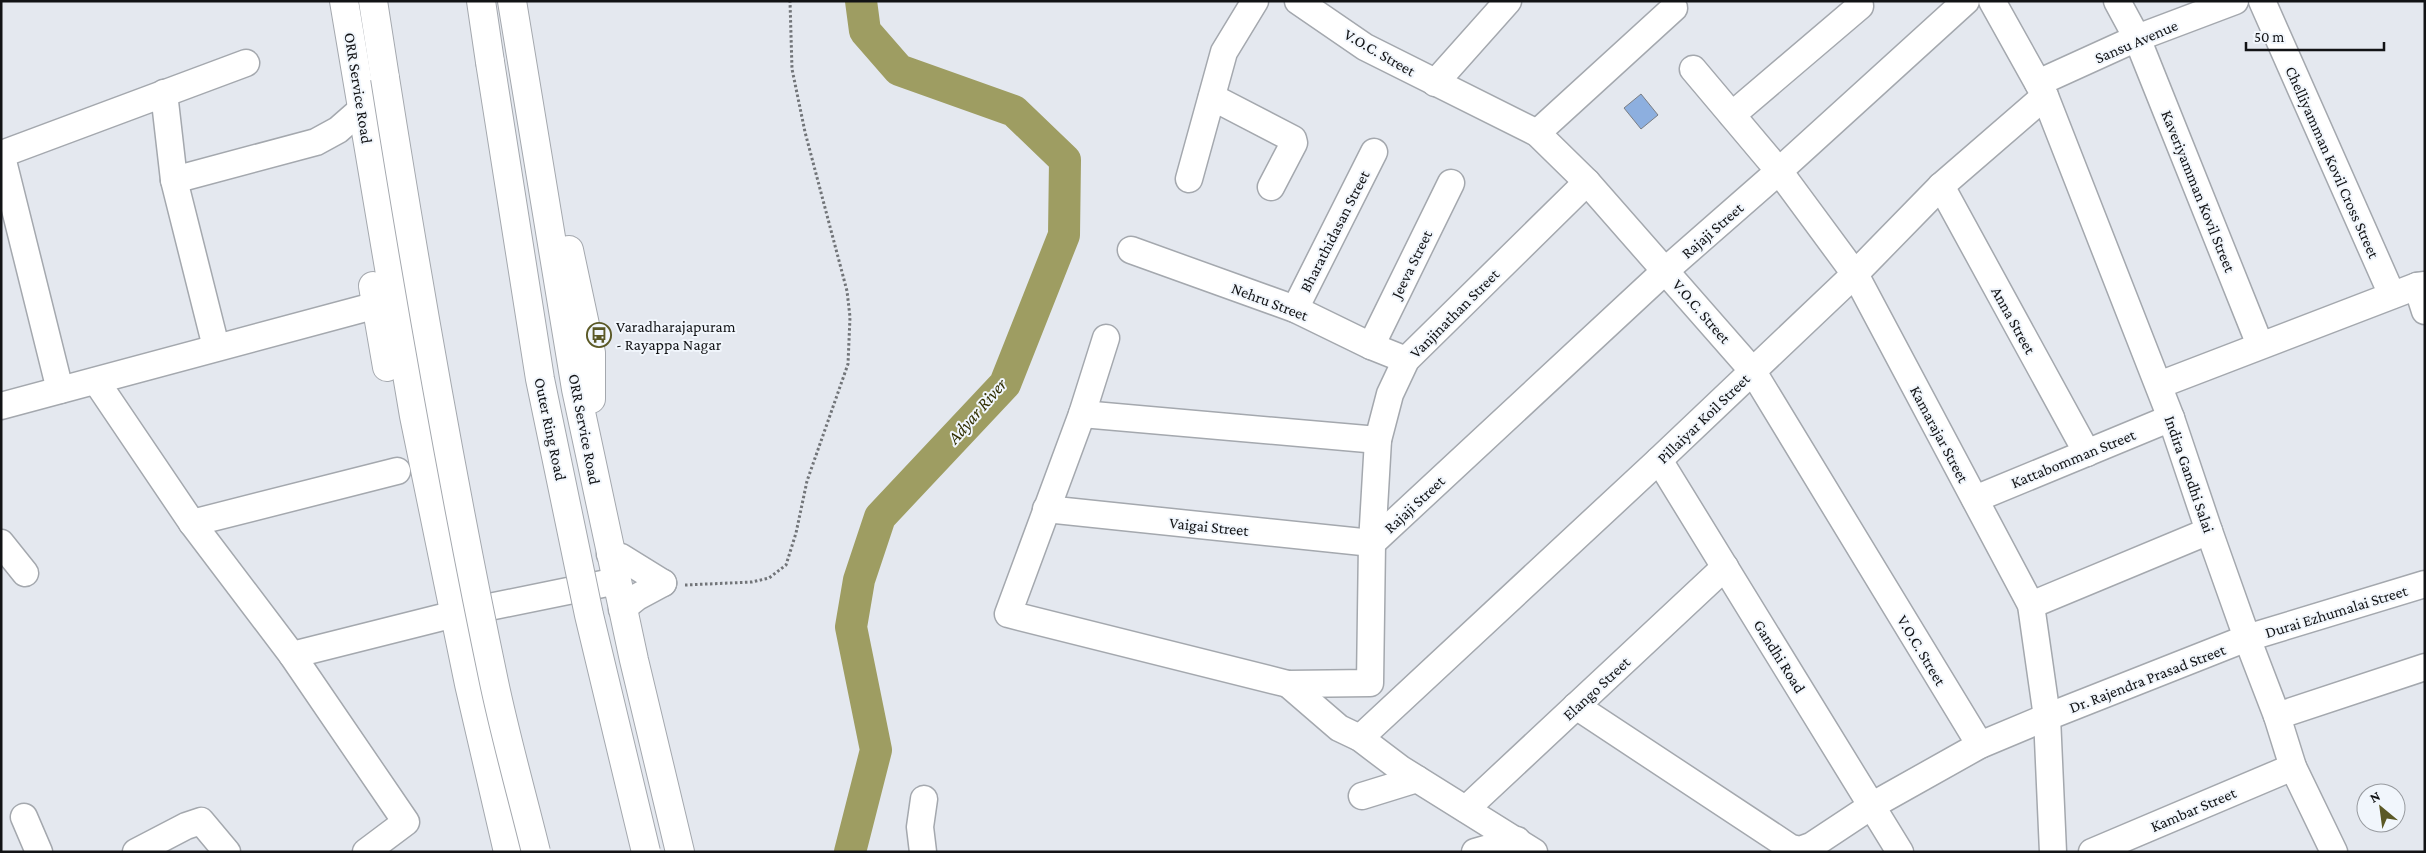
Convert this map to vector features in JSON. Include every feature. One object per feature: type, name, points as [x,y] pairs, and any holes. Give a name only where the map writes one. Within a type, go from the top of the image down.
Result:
[{"type":"main road","name":"ORR Service Road","points":[[344,1],[414,416],[455,614],[508,852]]},
{"type":"main road","points":[[373,1],[419,288],[469,556],[494,684],[536,852]]},
{"type":"main road","name":"Outer Ring Road","points":[[481,1],[540,379],[589,615],[646,852]]},
{"type":"main road","name":"ORR Service Road","points":[[512,1],[576,388],[622,609],[680,852]]},
{"type":"main road","points":[[378,202],[372,251],[373,286],[387,366],[400,409],[426,471]]},
{"type":"street","points":[[1189,179],[1224,52],[1255,1]]},
{"type":"street","name":"V.O.C. Street","points":[[1298,1],[1365,47],[1537,133],[1587,182],[1752,370],[1980,745]]},
{"type":"street","points":[[1435,83],[1508,1]]},
{"type":"street","name":"Rajaji Street","points":[[1372,543],[1666,270],[1779,171],[1966,1]]},
{"type":"street","name":"Indira Gandhi Salai","points":[[1992,1],[2041,90],[2159,385],[2247,638],[2277,716],[2293,767],[2334,852]]},
{"type":"street","name":"Kaveriyamman Kovil Street","points":[[2117,1],[2137,38],[2260,345]]},
{"type":"street","name":"Sansu Avenue","points":[[2041,90],[2137,38],[2235,1]]},
{"type":"street","name":"Chelliyamman Kovil Cross Street","points":[[2262,1],[2392,295]]},
{"type":"street","points":[[1732,114],[1860,6]]},
{"type":"street","points":[[1537,133],[1674,8]]},
{"type":"street","points":[[60,390],[1,153],[246,63]]},
{"type":"street","name":"Kamarajar Street","points":[[1693,69],[1779,171],[1855,274],[2031,606],[2047,717],[2053,852]]},
{"type":"street","name":"Pillaiyar Koil Street","points":[[1360,738],[1659,460],[1855,274],[1941,186],[2041,90]]},
{"type":"street","points":[[164,93],[174,180],[216,347]]},
{"type":"street","points":[[1212,97],[1293,139],[1294,143],[1271,187]]},
{"type":"street","points":[[174,180],[316,142],[338,130],[362,109]]},
{"type":"street","name":"Bharathidasan Street","points":[[1295,309],[1374,152]]},
{"type":"street","name":"Vanjinathan Street","points":[[1288,684],[1370,683],[1372,543],[1378,440],[1390,394],[1406,360],[1587,182]]},
{"type":"street","name":"Jeeva Street","points":[[1371,346],[1451,183]]},
{"type":"street","name":"Anna Street","points":[[1941,186],[2087,453]]},
{"type":"street","name":"Nehru Street","points":[[1131,250],[1295,309],[1371,346],[1406,360]]},
{"type":"street","points":[[2159,385],[2421,285],[2425,311]]},
{"type":"street","points":[[1,406],[377,305]]},
{"type":"street","points":[[1106,338],[1082,414],[1008,614],[1288,684],[1339,728],[1360,738],[1417,779],[1525,846]]},
{"type":"street","points":[[96,381],[192,523],[292,655],[406,822],[366,852]]},
{"type":"street","points":[[1082,414],[1378,440]]},
{"type":"street","name":"Kattabomman Street","points":[[1975,498],[2171,418]]},
{"type":"street","name":"Gandhi Road","points":[[1659,460],[1873,805],[1900,852]]},
{"type":"street","points":[[192,523],[397,471]]},
{"type":"street","name":"Vaigai Street","points":[[1046,509],[1372,543]]},
{"type":"street","points":[[2031,606],[2209,531]]},
{"type":"street","points":[[1,543],[25,572]]},
{"type":"street","points":[[610,554],[621,557],[664,583]]},
{"type":"street","name":"Elango Street","points":[[1466,808],[1725,567]]},
{"type":"street","points":[[292,655],[455,614],[616,581]]},
{"type":"street","points":[[622,609],[637,597],[664,583]]},
{"type":"street","name":"Durai Ezhumalai Street","points":[[2247,638],[2425,584]]},
{"type":"street","name":"Dr. Rajendra Prasad Street","points":[[1576,706],[1791,848],[1800,850],[1811,846],[1873,805],[1980,745],[2247,638]]},
{"type":"street","points":[[2277,716],[2425,667]]},
{"type":"street","name":"Kambar Street","points":[[2092,852],[2293,767]]},
{"type":"street","points":[[1362,796],[1417,779]]},
{"type":"street","points":[[922,852],[920,827],[924,799]]},
{"type":"street","points":[[24,817],[39,852]]},
{"type":"street","points":[[136,852],[186,826],[201,822],[227,852]]},
{"type":"street","points":[[1475,852],[1525,846]]},
{"type":"path","points":[[664,583],[702,585],[752,582],[768,578],[786,565],[796,533],[807,481],[848,364],[850,318],[847,291],[805,132],[792,68],[790,1]]},
{"type":"building","points":[[1641,94],[1658,115],[1641,129],[1624,108]]},
{"type":"waterway","name":"Adyar River","points":[[850,852],[876,750],[851,627],[859,580],[880,517],[1005,384],[1064,235],[1065,160],[1014,111],[899,70],[865,31],[861,1]]},
{"type":"place","name":"Varadharajapuram - Rayappa Nagar","points":[[599,335]]}]
